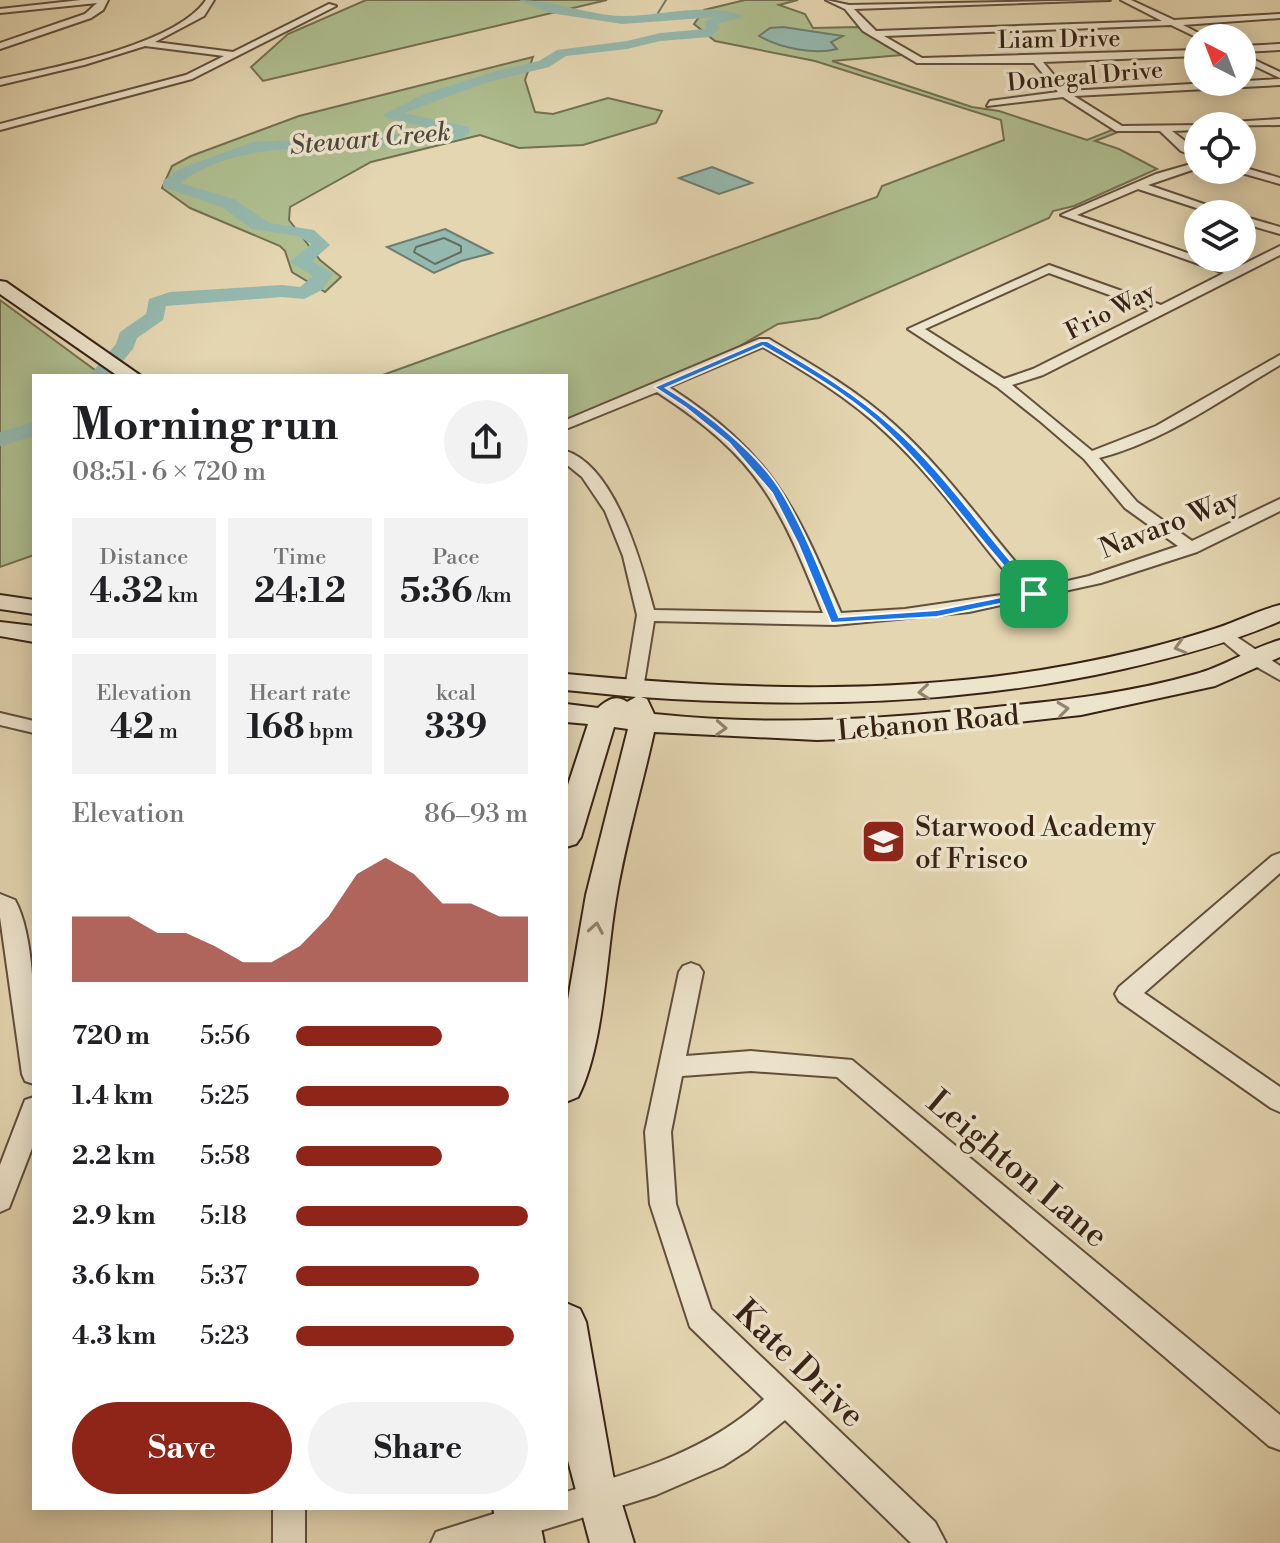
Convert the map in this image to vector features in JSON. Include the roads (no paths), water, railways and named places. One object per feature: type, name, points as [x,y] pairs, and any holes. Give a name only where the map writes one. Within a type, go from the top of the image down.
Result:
[{"type":"main road","points":[[0,286],[128,374]]},
{"type":"main road","points":[[0,602],[32,607]]},
{"type":"main road","name":"Lebanon Road","points":[[568,682],[634,689],[824,698],[1009,684],[1084,672],[1225,634],[1280,612]]},
{"type":"main road","points":[[0,629],[32,634]]},
{"type":"main road","name":"Lebanon Road","points":[[568,713],[643,723],[817,731],[873,729],[1107,702],[1206,680],[1280,648]]},
{"type":"main road","points":[[1009,684],[1028,713]]},
{"type":"main road","points":[[568,831],[603,718],[634,689],[643,723],[574,1010],[568,1068]]},
{"type":"main road","points":[[568,1334],[591,1475],[577,1505],[612,1543]]},
{"type":"street","points":[[0,11],[102,0],[99,9],[85,18],[0,46]]},
{"type":"street","points":[[0,82],[92,61],[143,43],[198,17],[208,9],[210,0]]},
{"type":"street","points":[[830,0],[848,7],[1106,0]]},
{"type":"street","points":[[1125,0],[1184,27]]},
{"type":"street","points":[[0,127],[51,111],[172,82],[237,55],[332,6]]},
{"type":"street","points":[[848,7],[859,23],[875,34],[1104,27],[1280,16]]},
{"type":"street","name":"Liam Drive","points":[[875,34],[920,61],[1184,54]]},
{"type":"street","points":[[143,43],[237,55]]},
{"type":"street","points":[[1256,48],[1280,47]]},
{"type":"street","points":[[1036,60],[1065,94],[1120,129],[1184,127]]},
{"type":"street","points":[[1256,64],[1280,75]]},
{"type":"street","name":"Donegal Drive","points":[[990,104],[1065,94],[1280,82]]},
{"type":"street","points":[[1256,124],[1280,122]]},
{"type":"street","points":[[1163,128],[1184,148]]},
{"type":"street","points":[[1184,169],[1067,215],[1235,273]]},
{"type":"street","points":[[1263,176],[1280,169]]},
{"type":"street","points":[[1256,174],[1280,181]]},
{"type":"street","points":[[1139,186],[1184,200]]},
{"type":"street","points":[[1256,223],[1280,231]]},
{"type":"street","name":"Frio Way","points":[[1002,384],[1038,372],[1280,250]]},
{"type":"street","points":[[1162,310],[1049,269],[915,329],[1002,384],[1089,456],[1131,505],[1191,548]]},
{"type":"street","points":[[568,424],[764,342],[843,390],[892,430],[950,493],[1034,594]]},
{"type":"street","points":[[1089,456],[1136,442],[1280,359]]},
{"type":"street","points":[[659,387],[690,406],[732,441],[777,492],[804,544],[835,620]]},
{"type":"street","points":[[568,458],[588,474],[622,528],[646,615],[634,689]]},
{"type":"street","name":"Navaro Way","points":[[646,615],[724,620],[835,620],[937,613],[1034,594],[1132,569],[1191,548],[1280,504]]},
{"type":"street","points":[[1225,634],[1280,674]]},
{"type":"street","points":[[0,719],[32,727]]},
{"type":"street","points":[[1280,861],[1127,994],[1280,1101]]},
{"type":"street","points":[[1,903],[11,916],[32,1060]]},
{"type":"street","name":"Kate Drive","points":[[691,972],[658,1132],[663,1204],[700,1317],[924,1533],[930,1543]]},
{"type":"street","name":"Leighton Lane","points":[[671,1067],[751,1061],[843,1067],[1280,1435]]},
{"type":"street","points":[[0,1200],[24,1159],[32,1118]]},
{"type":"street","points":[[577,1505],[678,1472],[722,1452],[760,1425],[786,1398]]},
{"type":"street","points":[[289,1510],[289,1543]]},
{"type":"street","points":[[447,1543],[561,1510]]},
{"type":"water","points":[[783,27],[843,36],[831,42],[837,49],[808,51],[759,36],[770,28]]},
{"type":"water","points":[[712,167],[752,183],[719,194],[679,178]]},
{"type":"water","points":[[445,229],[492,253],[461,261],[434,273],[387,247]]},
{"type":"waterway","name":"Stewart Creek","points":[[101,374],[126,345],[127,336],[156,316],[156,303],[170,298],[282,291],[304,293],[315,286],[324,274],[299,262],[321,245],[315,238],[300,231],[266,228],[228,203],[169,184],[185,172],[253,147],[295,143],[334,145],[455,136],[464,130],[390,115],[466,85],[544,64],[562,53],[627,45],[660,37],[710,33],[714,28],[709,24],[713,21],[737,17],[712,12],[622,20],[550,9],[525,0]]},
{"type":"waterway","points":[[661,19],[658,13],[666,0]]},
{"type":"waterway","name":"Stewart Creek","points":[[0,439],[32,430]]},
{"type":"place","name":"Starwood Academy of Frisco","points":[[884,842]]}]
